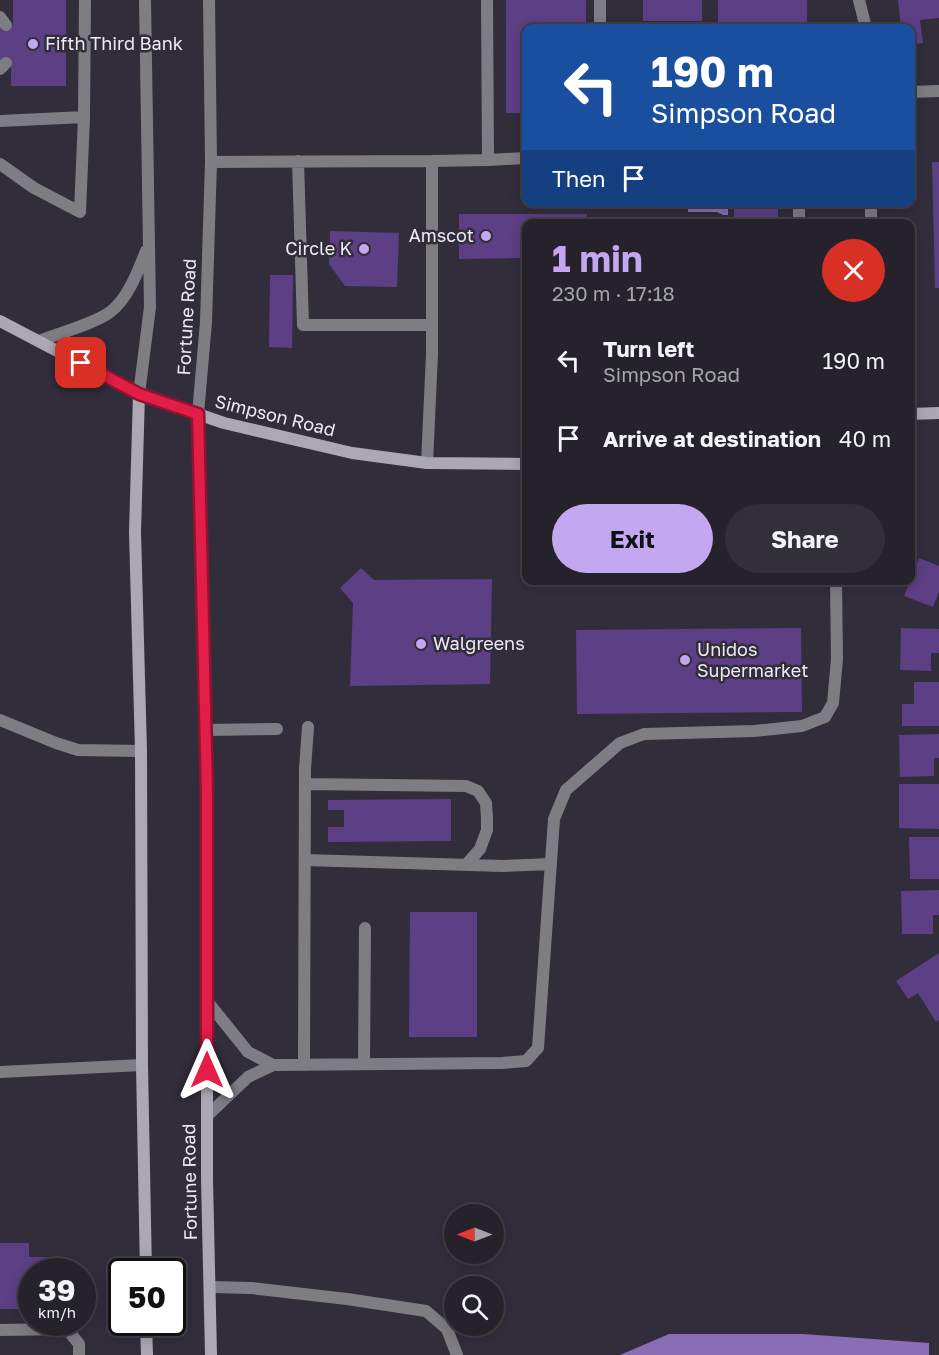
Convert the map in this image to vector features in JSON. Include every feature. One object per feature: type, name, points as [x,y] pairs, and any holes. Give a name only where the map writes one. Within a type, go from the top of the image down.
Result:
[{"type":"main road","name":"Simpson Road","points":[[0,321],[139,394],[278,437],[352,453],[427,463],[522,464]]},
{"type":"main road","name":"Fortune Road","points":[[139,394],[135,532],[141,751],[142,1065],[146,1258]]},
{"type":"main road","name":"Fortune Road","points":[[198,414],[206,730],[210,1355]]},
{"type":"main road","points":[[915,414],[939,414]]},
{"type":"main road","points":[[146,1336],[147,1355]]},
{"type":"street","points":[[0,164],[34,188],[80,213],[85,0]]},
{"type":"street","name":"Fortune Road","points":[[139,394],[150,307],[145,0]]},
{"type":"street","name":"Fortune Road","points":[[198,414],[206,322],[211,162],[209,0]]},
{"type":"street","points":[[488,0],[488,160]]},
{"type":"street","points":[[600,0],[600,24]]},
{"type":"street","points":[[859,0],[865,24]]},
{"type":"street","points":[[915,92],[939,91]]},
{"type":"street","points":[[0,120],[84,117]]},
{"type":"street","points":[[211,162],[522,158]]},
{"type":"street","points":[[298,161],[303,325],[432,325]]},
{"type":"street","points":[[427,463],[432,325],[432,161]]},
{"type":"street","points":[[39,341],[110,312],[132,285],[148,244]]},
{"type":"street","points":[[207,1116],[248,1077],[273,1065],[526,1061],[538,1048],[554,819],[566,790],[620,743],[644,734],[802,726],[825,717],[833,703],[837,659],[836,585]]},
{"type":"street","points":[[0,720],[78,750],[141,751]]},
{"type":"street","points":[[304,1065],[305,784],[308,727]]},
{"type":"street","points":[[206,730],[277,729]]},
{"type":"street","points":[[305,784],[466,786],[478,791],[486,803],[487,830],[480,849],[466,865]]},
{"type":"street","points":[[305,860],[466,865],[551,864]]},
{"type":"street","points":[[364,1064],[365,928]]},
{"type":"street","points":[[207,1001],[248,1052],[273,1065]]},
{"type":"street","points":[[0,1072],[142,1065]]},
{"type":"street","points":[[211,1287],[252,1288],[426,1311],[447,1329],[457,1355]]},
{"type":"street","points":[[0,1330],[67,1329],[79,1344],[79,1355]]},
{"type":"shaded area","points":[[688,207],[728,207],[728,215],[717,212],[688,212]]},
{"type":"shaded area","points":[[669,1334],[803,1334],[929,1343],[929,1355],[620,1355]]},
{"type":"building","name":"Fifth Third Bank","points":[[13,0],[66,0],[66,86],[11,86],[11,63],[0,63],[0,25],[13,25]]},
{"type":"building","points":[[506,0],[586,0],[586,24],[522,24],[522,113],[506,113]]},
{"type":"building","points":[[643,0],[702,0],[702,21],[643,21]]},
{"type":"building","points":[[718,0],[807,0],[807,24],[718,24]]},
{"type":"building","points":[[898,0],[939,0],[939,18],[920,20],[923,43],[915,44],[915,24],[901,24]]},
{"type":"building","points":[[932,162],[939,162],[939,288],[935,288]]},
{"type":"building","points":[[734,207],[778,207],[778,219],[734,219]]},
{"type":"building","points":[[459,214],[587,214],[587,219],[522,219],[522,258],[459,259]]},
{"type":"building","name":"Circle K","points":[[330,231],[399,233],[397,287],[345,286],[329,264]]},
{"type":"building","points":[[270,275],[293,275],[292,348],[269,347]]},
{"type":"building","points":[[919,558],[939,566],[939,592],[933,607],[904,596],[908,585],[915,585],[915,568]]},
{"type":"building","name":"Walgreens","points":[[361,568],[374,580],[492,579],[490,684],[350,686],[353,603],[340,588]]},
{"type":"building","points":[[801,628],[802,712],[577,714],[576,630]]},
{"type":"building","points":[[901,628],[939,629],[939,653],[931,653],[931,671],[900,670]]},
{"type":"building","points":[[914,682],[939,682],[939,726],[902,726],[902,704],[914,704]]},
{"type":"building","points":[[939,734],[939,758],[934,758],[934,776],[900,777],[899,735]]},
{"type":"building","points":[[899,784],[939,784],[939,829],[899,828]]},
{"type":"building","points":[[451,799],[451,841],[328,842],[328,827],[344,827],[344,810],[328,810],[328,800]]},
{"type":"building","points":[[909,837],[939,837],[939,879],[910,879]]},
{"type":"building","points":[[939,890],[939,915],[933,915],[933,934],[902,934],[901,891]]},
{"type":"building","points":[[410,912],[477,912],[477,1037],[409,1037]]},
{"type":"building","points":[[939,953],[939,1020],[936,1022],[918,993],[908,999],[896,981]]},
{"type":"building","points":[[0,1243],[29,1243],[29,1257],[52,1257],[18,1258],[18,1309],[0,1309]]},
{"type":"place","name":"Fifth Third Bank","points":[[33,44]]},
{"type":"place","name":"Amscot","points":[[486,236]]},
{"type":"place","name":"Circle K","points":[[364,249]]},
{"type":"place","name":"Walgreens","points":[[421,644]]},
{"type":"place","name":"Unidos Supermarket","points":[[685,660]]},
{"type":"route","points":[[81,363],[139,394],[198,414],[207,793],[207,1070]]}]
